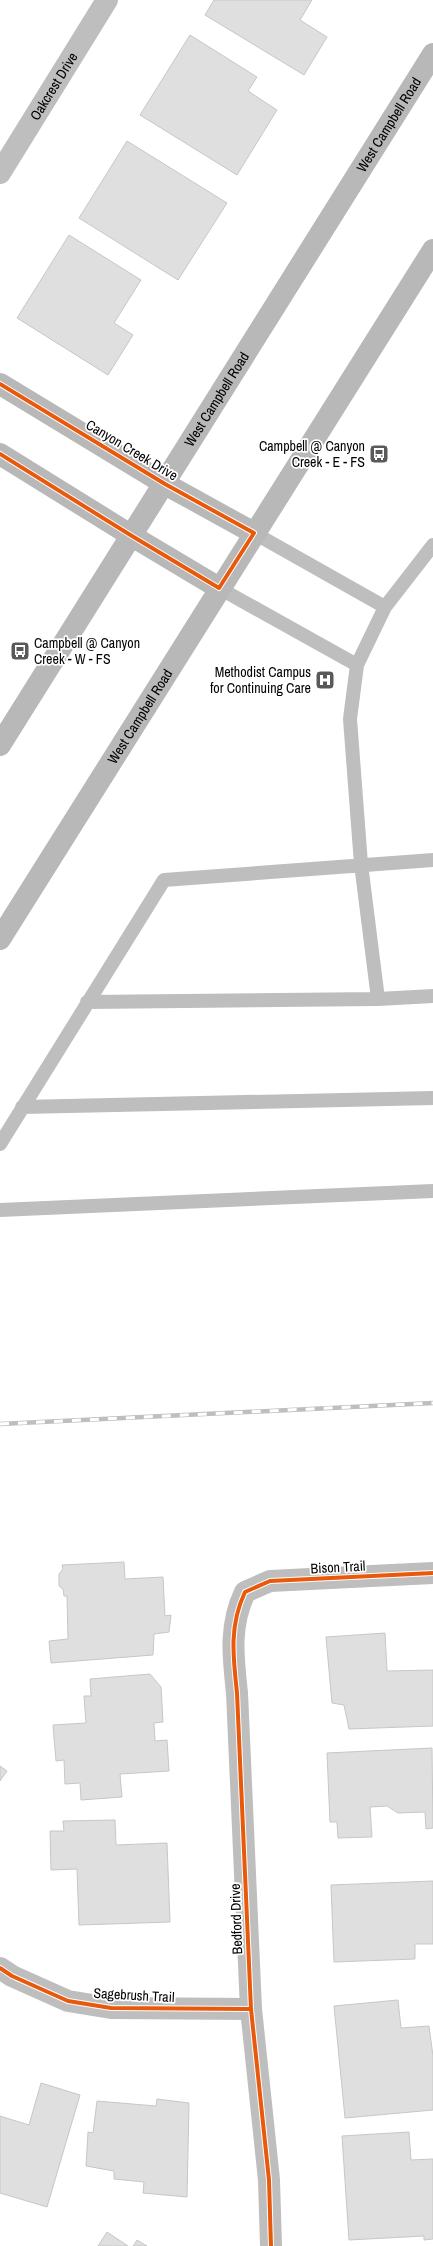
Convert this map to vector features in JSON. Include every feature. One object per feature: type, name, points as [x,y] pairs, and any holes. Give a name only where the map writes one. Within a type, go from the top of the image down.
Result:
[{"type":"main road","name":"West Campbell Road","points":[[0,745],[165,484],[433,54]]},
{"type":"main road","name":"West Campbell Road","points":[[0,939],[433,250]]},
{"type":"main road","name":"Canyon Creek Drive","points":[[0,384],[165,484],[254,533]]},
{"type":"main road","points":[[0,454],[132,536],[220,588]]},
{"type":"street","name":"Oakcrest Drive","points":[[0,173],[107,0]]},
{"type":"street","name":"Bison Trail","points":[[245,1592],[270,1581],[433,1573]]},
{"type":"street","name":"Bedford Drive","points":[[245,1592],[237,1610],[232,1646],[237,1693],[251,2009],[269,2180],[271,2246]]},
{"type":"street","name":"Sagebrush Trail","points":[[0,1968],[12,1976],[68,2001],[111,2008],[251,2009]]},
{"type":"lane","points":[[254,533],[385,607]]},
{"type":"lane","points":[[378,999],[361,864],[350,719],[357,665],[385,607],[433,544]]},
{"type":"lane","points":[[220,588],[357,665]]},
{"type":"lane","points":[[0,1144],[164,880],[361,864],[433,860]]},
{"type":"lane","points":[[87,1002],[378,999],[433,996]]},
{"type":"lane","points":[[22,1107],[433,1098]]},
{"type":"lane","points":[[0,1210],[433,1191]]},
{"type":"building","points":[[214,0],[312,0],[300,20],[327,37],[304,75],[205,15]]},
{"type":"building","points":[[190,35],[257,77],[248,91],[277,110],[237,175],[140,115]]},
{"type":"building","points":[[127,141],[227,203],[178,280],[79,218]]},
{"type":"building","points":[[69,235],[141,280],[114,323],[133,335],[108,375],[17,318]]},
{"type":"building","points":[[124,1562],[125,1579],[163,1577],[165,1616],[171,1615],[169,1632],[154,1634],[153,1655],[51,1663],[49,1641],[68,1639],[67,1596],[64,1596],[63,1589],[59,1586],[59,1574],[63,1569],[62,1565]]},
{"type":"building","points":[[385,1633],[387,1671],[433,1670],[433,1726],[349,1729],[344,1705],[332,1703],[326,1637]]},
{"type":"building","points":[[150,1674],[161,1687],[163,1722],[154,1723],[155,1741],[167,1740],[169,1771],[120,1774],[122,1797],[81,1800],[80,1783],[65,1784],[64,1760],[56,1761],[53,1725],[86,1723],[84,1696],[91,1696],[90,1679]]},
{"type":"building","points":[[432,1748],[433,1828],[426,1829],[425,1812],[398,1813],[387,1806],[370,1807],[372,1837],[338,1838],[337,1822],[330,1822],[327,1753]]},
{"type":"building","points":[[0,1766],[7,1771],[0,1781]]},
{"type":"building","points":[[115,1820],[116,1845],[167,1843],[170,1922],[79,1925],[77,1869],[51,1870],[50,1831],[64,1831],[63,1821]]},
{"type":"building","points":[[433,1881],[433,1944],[415,1944],[415,1959],[334,1962],[331,1885]]},
{"type":"building","points":[[398,2000],[401,2028],[429,2026],[433,2056],[433,2110],[345,2118],[334,2006]]},
{"type":"building","points":[[41,2083],[80,2095],[47,2207],[0,2193],[0,2116],[29,2125]]},
{"type":"building","points":[[157,2099],[189,2103],[187,2197],[143,2193],[144,2182],[114,2179],[114,2171],[86,2166],[88,2132],[93,2133],[97,2101],[156,2106]]},
{"type":"building","points":[[409,2132],[411,2160],[433,2159],[433,2239],[424,2240],[424,2236],[349,2240],[342,2136]]},
{"type":"building","points":[[107,2232],[128,2246],[98,2246]]},
{"type":"building","points":[[137,2240],[147,2246],[133,2246]]},
{"type":"railway","points":[[0,1424],[433,1403]]},
{"type":"cycle path","points":[[0,384],[165,484],[254,533],[219,588],[0,454]]},
{"type":"cycle path","points":[[271,2246],[269,2180],[251,2009],[237,1693],[234,1666],[234,1629],[236,1617],[245,1592],[270,1581],[433,1573]]},
{"type":"cycle path","points":[[0,1968],[12,1976],[68,2001],[111,2008],[251,2009]]},
{"type":"place","name":"Campbell @ Canyon Creek - E - FS","points":[[379,454]]},
{"type":"place","name":"Campbell @ Canyon Creek - W - FS","points":[[20,651]]},
{"type":"place","name":"Methodist Campus for Continuing Care","points":[[325,680]]}]
